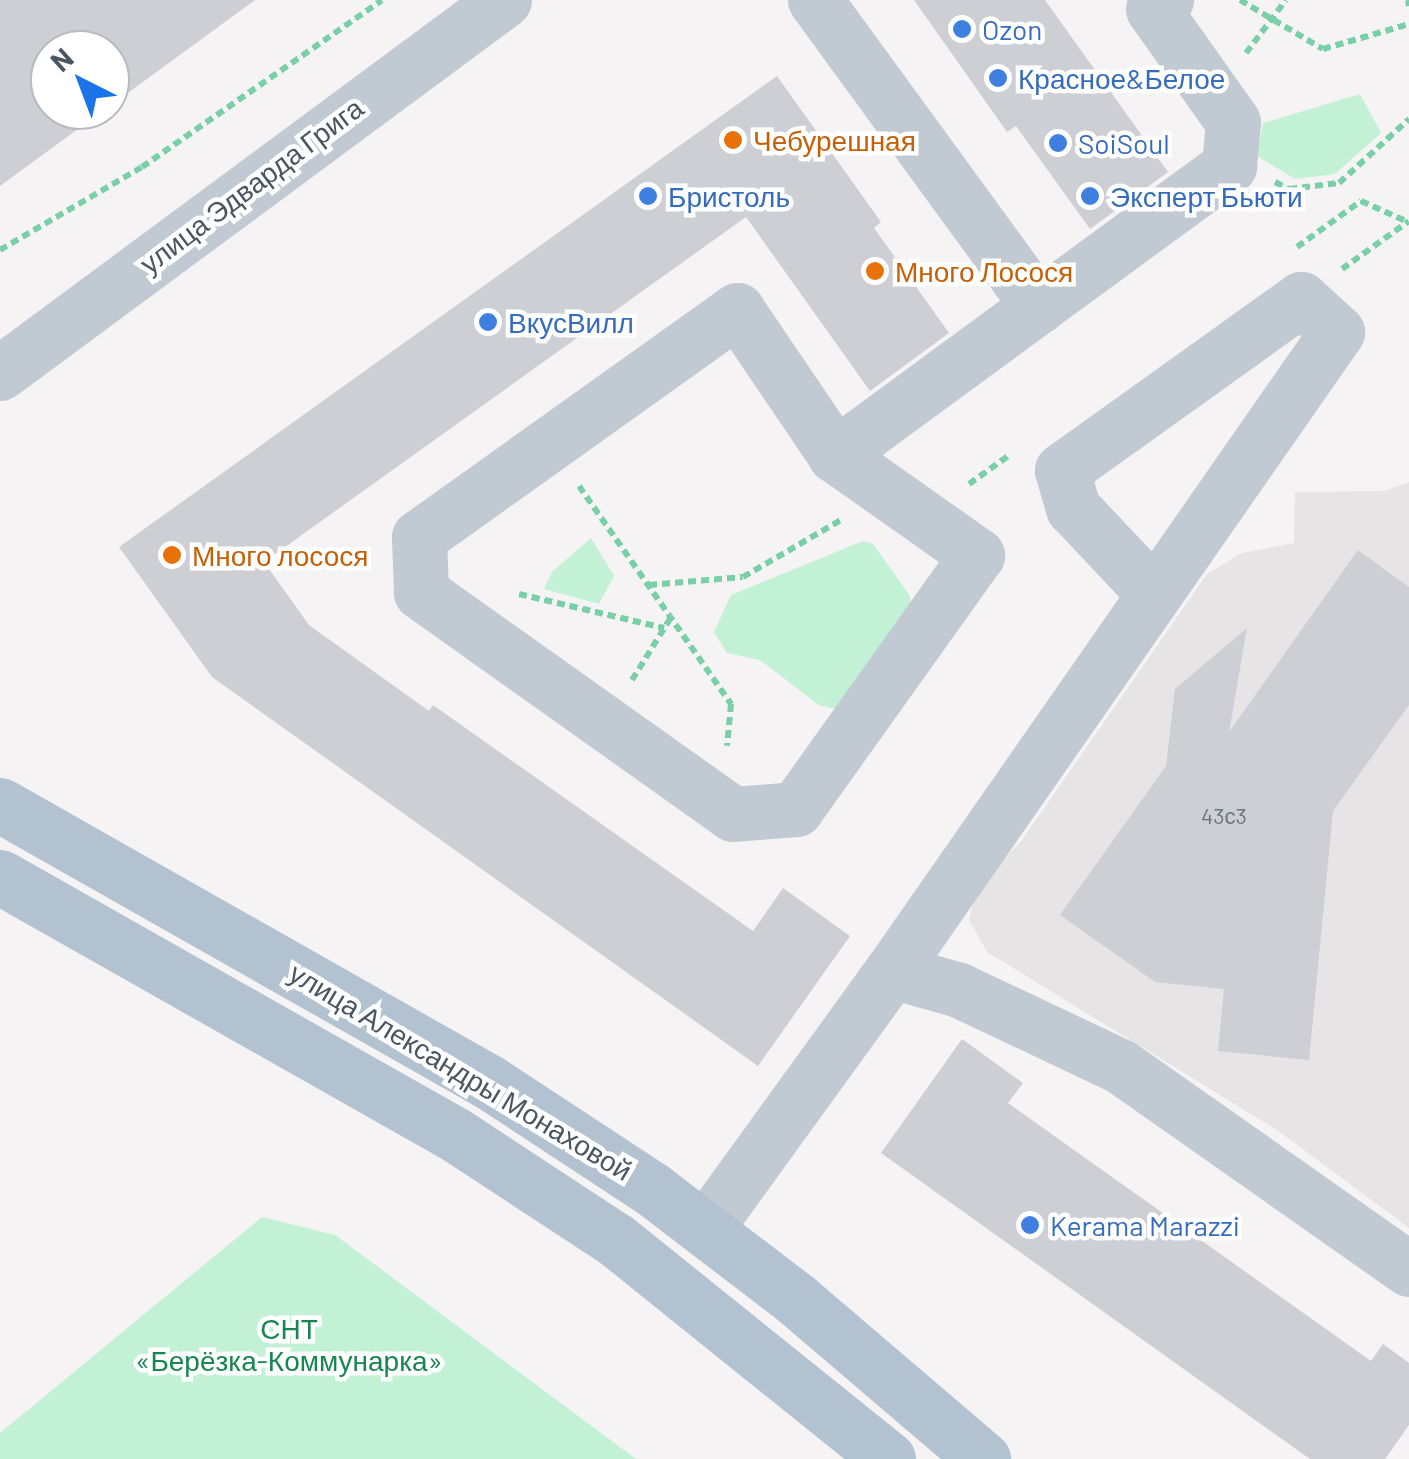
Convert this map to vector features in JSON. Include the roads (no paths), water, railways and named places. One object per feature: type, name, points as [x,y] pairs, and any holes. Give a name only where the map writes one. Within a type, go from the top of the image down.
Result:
[{"type":"main road","name":"улица Александры Монаховой","points":[[0,805],[489,1082],[705,1229],[983,1459]]},
{"type":"main road","name":"улица Александры Монаховой","points":[[0,877],[328,1060],[600,1230],[888,1459]]},
{"type":"street","name":"улица Эдварда Грига","points":[[0,373],[504,0]]},
{"type":"street","points":[[815,0],[1038,306]]},
{"type":"street","points":[[835,454],[1229,166],[1234,122],[1153,9],[1166,0]]},
{"type":"street","points":[[705,1229],[892,970],[1337,332],[1301,298],[1062,470],[1073,508],[1154,594]]},
{"type":"street","points":[[737,310],[835,454],[976,555],[796,810],[733,814],[421,592],[419,537],[737,310]]},
{"type":"street","points":[[892,970],[959,990],[1120,1066],[1409,1270]]},
{"type":"place","name":"Ozon","points":[[962,29]]},
{"type":"place","name":"Красное&Белое","points":[[998,78]]},
{"type":"place","name":"Чебурешная","points":[[733,140]]},
{"type":"place","name":"SoiSoul","points":[[1058,143]]},
{"type":"place","name":"Бристоль","points":[[648,196]]},
{"type":"place","name":"Эксперт Бьюти","points":[[1090,196]]},
{"type":"place","name":"Много Лосося","points":[[875,271]]},
{"type":"place","name":"ВкусВилл","points":[[488,322]]},
{"type":"place","name":"Много лосося","points":[[172,555]]},
{"type":"place","name":"Kerama Marazzi","points":[[1030,1225]]},
{"type":"park label","name":"СНТ «Берёзка-Коммунарка»","points":[[289,1344]]}]
